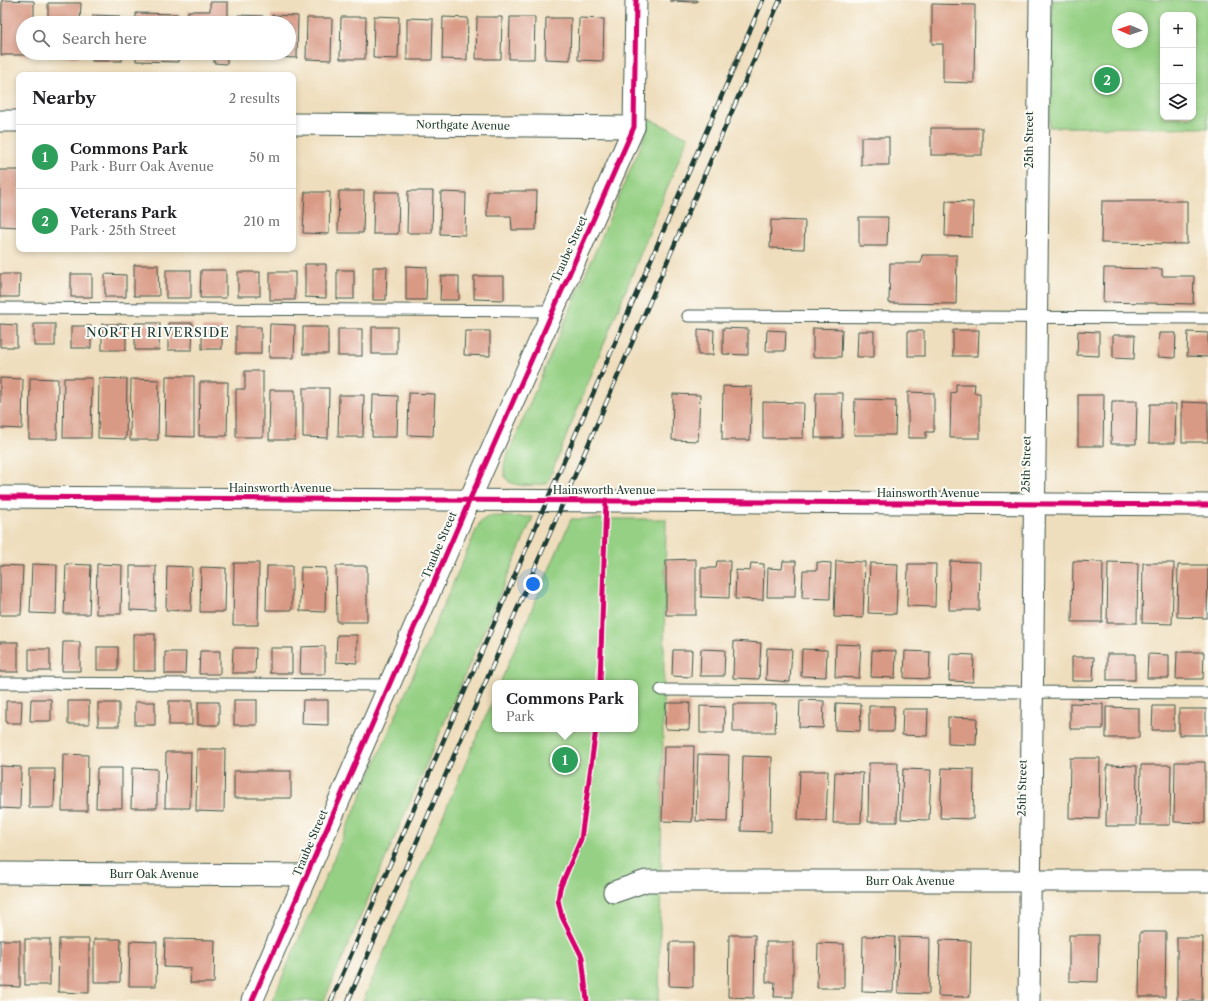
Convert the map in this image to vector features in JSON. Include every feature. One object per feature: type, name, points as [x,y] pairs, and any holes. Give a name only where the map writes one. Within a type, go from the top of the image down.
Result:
[{"type":"street","name":"Traube Street","points":[[252,1001],[470,499],[634,127],[636,0]]},
{"type":"street","name":"25th Street","points":[[1029,1001],[1040,0]]},
{"type":"street","points":[[0,121],[16,121]]},
{"type":"street","name":"Northgate Avenue","points":[[296,124],[634,127]]},
{"type":"street","name":"Hainsworth Avenue","points":[[0,497],[1208,505]]},
{"type":"street","name":"Burr Oak Avenue","points":[[0,873],[308,875]]},
{"type":"street","name":"Burr Oak Avenue","points":[[614,892],[646,881],[1208,881]]},
{"type":"lane","points":[[0,308],[553,311]]},
{"type":"lane","points":[[688,316],[1208,318]]},
{"type":"lane","points":[[0,683],[389,686]]},
{"type":"lane","points":[[661,690],[1208,693]]},
{"type":"green space","points":[[1052,0],[1208,0],[1208,128],[1049,127]]},
{"type":"green space","points":[[647,118],[688,137],[547,484],[523,485],[510,482],[506,478],[504,471],[505,461],[647,131]]},
{"type":"green space","points":[[489,516],[533,517],[324,1001],[272,1001],[474,535],[480,522]]},
{"type":"green space","points":[[571,519],[666,519],[659,1001],[363,1001],[492,702],[492,732],[638,732],[638,680],[501,680]]},
{"type":"building","points":[[2,0],[34,1],[34,16],[16,16],[16,55],[1,55]]},
{"type":"building","points":[[697,0],[697,2],[670,1]]},
{"type":"building","points":[[210,2],[228,2],[228,16],[188,16],[188,11],[210,11]]},
{"type":"building","points":[[48,3],[81,3],[80,16],[48,16]]},
{"type":"building","points":[[932,4],[975,5],[974,83],[943,82],[943,44],[932,44]]},
{"type":"building","points":[[136,13],[178,14],[178,16],[136,16]]},
{"type":"building","points":[[93,15],[119,16],[93,16]]},
{"type":"building","points":[[238,15],[263,16],[238,16]]},
{"type":"building","points":[[272,15],[298,16],[297,58],[296,16]]},
{"type":"building","points":[[374,16],[399,17],[398,59],[373,58]]},
{"type":"building","points":[[341,17],[366,17],[365,59],[340,59]]},
{"type":"building","points":[[443,17],[468,18],[467,60],[442,59]]},
{"type":"building","points":[[477,17],[502,17],[501,59],[476,59]]},
{"type":"building","points":[[510,17],[535,17],[534,59],[509,59]]},
{"type":"building","points":[[307,18],[332,18],[331,60],[306,59]]},
{"type":"building","points":[[407,18],[433,19],[432,60],[407,60]]},
{"type":"building","points":[[546,18],[571,18],[570,60],[545,59]]},
{"type":"building","points":[[579,18],[604,19],[603,61],[578,60]]},
{"type":"building","points":[[92,60],[122,60],[122,61]]},
{"type":"building","points":[[178,60],[178,62],[136,61]]},
{"type":"building","points":[[214,60],[227,60],[227,64],[214,63]]},
{"type":"building","points":[[931,128],[982,128],[982,155],[931,155]]},
{"type":"building","points":[[861,137],[889,137],[889,165],[861,165]]},
{"type":"building","points":[[0,170],[16,170],[16,227],[0,226]]},
{"type":"building","points":[[339,191],[364,191],[363,233],[338,233]]},
{"type":"building","points":[[408,191],[433,191],[432,233],[407,233]]},
{"type":"building","points":[[487,191],[537,191],[536,230],[512,230],[511,216],[487,216]]},
{"type":"building","points":[[305,192],[330,192],[329,234],[303,233]]},
{"type":"building","points":[[374,192],[399,192],[398,234],[373,234]]},
{"type":"building","points":[[441,192],[466,193],[465,235],[440,234]]},
{"type":"building","points":[[946,201],[973,202],[972,237],[945,236]]},
{"type":"building","points":[[1102,201],[1187,201],[1187,244],[1101,243]]},
{"type":"building","points":[[859,217],[888,217],[887,246],[859,246]]},
{"type":"building","points":[[771,220],[805,221],[804,249],[770,248]]},
{"type":"building","points":[[922,255],[957,255],[956,304],[889,303],[890,263],[921,263]]},
{"type":"building","points":[[305,264],[326,264],[326,298],[305,297]]},
{"type":"building","points":[[134,265],[158,265],[159,296],[134,296]]},
{"type":"building","points":[[406,266],[427,267],[426,300],[406,300]]},
{"type":"building","points":[[373,267],[387,267],[386,300],[373,300]]},
{"type":"building","points":[[1104,268],[1162,269],[1162,276],[1194,276],[1193,304],[1103,302]]},
{"type":"building","points":[[166,270],[191,270],[191,298],[166,298]]},
{"type":"building","points":[[201,270],[226,270],[226,298],[200,298]]},
{"type":"building","points":[[337,270],[354,270],[354,299],[337,299]]},
{"type":"building","points":[[238,272],[260,272],[260,296],[238,296]]},
{"type":"building","points":[[270,272],[295,272],[295,300],[270,300]]},
{"type":"building","points":[[0,274],[20,274],[19,297],[0,297]]},
{"type":"building","points":[[71,274],[92,274],[92,297],[71,297]]},
{"type":"building","points":[[105,274],[126,275],[126,297],[105,297]]},
{"type":"building","points":[[441,276],[459,276],[459,300],[440,300]]},
{"type":"building","points":[[474,276],[504,276],[504,300],[474,299]]},
{"type":"building","points":[[135,323],[160,323],[159,350],[135,350]]},
{"type":"building","points":[[168,323],[193,323],[192,350],[168,350]]},
{"type":"building","points":[[0,324],[17,325],[17,347],[0,347]]},
{"type":"building","points":[[34,324],[55,324],[55,346],[34,346]]},
{"type":"building","points":[[102,324],[126,324],[126,350],[102,350]]},
{"type":"building","points":[[270,324],[295,325],[294,358],[269,358]]},
{"type":"building","points":[[71,326],[91,326],[91,348],[71,348]]},
{"type":"building","points":[[202,327],[222,327],[222,349],[202,349]]},
{"type":"building","points":[[236,327],[261,327],[261,354],[236,354]]},
{"type":"building","points":[[303,327],[328,327],[328,354],[303,354]]},
{"type":"building","points":[[372,327],[397,327],[397,354],[372,354]]},
{"type":"building","points":[[723,328],[748,329],[748,355],[723,354]]},
{"type":"building","points":[[813,328],[842,329],[841,357],[813,357]]},
{"type":"building","points":[[338,329],[362,329],[362,356],[338,356]]},
{"type":"building","points":[[698,329],[714,330],[713,355],[698,355]]},
{"type":"building","points":[[767,330],[786,331],[785,351],[766,351]]},
{"type":"building","points":[[953,330],[979,330],[978,356],[953,356]]},
{"type":"building","points":[[465,331],[490,331],[490,356],[464,355]]},
{"type":"building","points":[[858,331],[874,331],[874,357],[857,357]]},
{"type":"building","points":[[908,331],[924,331],[924,356],[908,356]]},
{"type":"building","points":[[1078,331],[1099,332],[1099,356],[1077,355]]},
{"type":"building","points":[[1188,332],[1208,333],[1208,357],[1187,356]]},
{"type":"building","points":[[1159,333],[1176,333],[1175,358],[1158,357]]},
{"type":"building","points":[[1113,335],[1135,335],[1134,359],[1113,358]]},
{"type":"building","points":[[245,371],[263,371],[263,437],[236,437],[236,389],[245,389]]},
{"type":"building","points":[[166,376],[194,376],[194,437],[165,436]]},
{"type":"building","points":[[0,378],[23,379],[22,429],[0,428]]},
{"type":"building","points":[[30,378],[58,379],[57,439],[29,439]]},
{"type":"building","points":[[64,378],[92,378],[91,438],[63,438]]},
{"type":"building","points":[[99,378],[127,379],[126,439],[98,438]]},
{"type":"building","points":[[131,379],[159,380],[158,440],[130,440]]},
{"type":"building","points":[[200,382],[228,382],[227,436],[199,436]]},
{"type":"building","points":[[956,384],[975,384],[974,393],[980,393],[980,438],[950,438],[951,393],[956,392]]},
{"type":"building","points":[[723,386],[752,387],[750,440],[722,440]]},
{"type":"building","points":[[303,388],[329,388],[328,438],[303,437]]},
{"type":"building","points":[[270,390],[295,390],[295,440],[269,440]]},
{"type":"building","points":[[908,392],[934,393],[934,432],[926,432],[926,438],[908,438]]},
{"type":"building","points":[[409,393],[435,394],[433,436],[408,435]]},
{"type":"building","points":[[816,393],[843,393],[842,438],[815,438]]},
{"type":"building","points":[[673,394],[700,395],[698,441],[672,440]]},
{"type":"building","points":[[339,395],[364,395],[363,437],[338,437]]},
{"type":"building","points":[[373,395],[398,396],[397,437],[372,437]]},
{"type":"building","points":[[1078,395],[1104,395],[1103,446],[1078,446]]},
{"type":"building","points":[[855,399],[896,400],[895,435],[854,435]]},
{"type":"building","points":[[1112,401],[1137,401],[1136,444],[1111,444]]},
{"type":"building","points":[[763,402],[804,403],[803,438],[763,438]]},
{"type":"building","points":[[1182,402],[1208,403],[1208,442],[1182,442]]},
{"type":"building","points":[[1150,404],[1176,404],[1175,443],[1149,443]]},
{"type":"building","points":[[696,559],[696,615],[666,615],[666,560]]},
{"type":"building","points":[[717,561],[730,561],[729,598],[701,597],[701,568],[716,568]]},
{"type":"building","points":[[783,561],[796,561],[795,597],[767,597],[768,568],[782,569]]},
{"type":"building","points":[[836,561],[865,562],[863,618],[834,617]]},
{"type":"building","points":[[950,561],[980,562],[979,610],[949,610]]},
{"type":"building","points":[[1073,561],[1103,562],[1102,622],[1072,622]]},
{"type":"building","points":[[817,562],[831,563],[830,599],[802,598],[803,570],[817,570]]},
{"type":"building","points":[[1108,562],[1138,563],[1137,623],[1107,623]]},
{"type":"building","points":[[234,563],[259,563],[258,625],[233,625]]},
{"type":"building","points":[[751,563],[764,564],[763,600],[735,599],[736,570],[750,571]]},
{"type":"building","points":[[870,563],[898,564],[896,614],[868,613]]},
{"type":"building","points":[[1143,563],[1174,563],[1172,624],[1142,623]]},
{"type":"building","points":[[32,564],[57,565],[56,614],[30,613]]},
{"type":"building","points":[[66,564],[91,565],[89,614],[64,614]]},
{"type":"building","points":[[97,564],[122,565],[121,614],[96,614]]},
{"type":"building","points":[[908,564],[936,564],[935,607],[907,606]]},
{"type":"building","points":[[0,565],[23,566],[21,615],[0,615]]},
{"type":"building","points":[[1178,565],[1208,565],[1207,618],[1177,617]]},
{"type":"building","points":[[130,566],[156,566],[155,611],[130,610]]},
{"type":"building","points":[[167,566],[192,567],[191,611],[166,610]]},
{"type":"building","points":[[267,566],[292,566],[292,610],[266,610]]},
{"type":"building","points":[[336,566],[367,566],[367,622],[337,622]]},
{"type":"building","points":[[201,567],[226,568],[225,612],[200,612]]},
{"type":"building","points":[[301,567],[326,568],[325,612],[300,611]]},
{"type":"building","points":[[133,634],[155,634],[155,671],[133,671]]},
{"type":"building","points":[[337,635],[357,635],[357,663],[336,662]]},
{"type":"building","points":[[734,641],[761,643],[759,679],[733,678]]},
{"type":"building","points":[[0,642],[18,642],[18,672],[0,672]]},
{"type":"building","points":[[63,642],[80,642],[80,671],[62,671]]},
{"type":"building","points":[[836,644],[861,645],[859,678],[835,677]]},
{"type":"building","points":[[325,646],[325,674],[300,674],[301,647]]},
{"type":"building","points":[[97,647],[118,647],[118,670],[97,670]]},
{"type":"building","points":[[233,648],[256,648],[255,673],[232,673]]},
{"type":"building","points":[[270,648],[292,648],[292,673],[270,673]]},
{"type":"building","points":[[767,648],[792,649],[790,682],[766,680]]},
{"type":"building","points":[[29,649],[50,649],[50,671],[29,671]]},
{"type":"building","points":[[701,649],[725,650],[724,676],[700,676]]},
{"type":"building","points":[[802,649],[827,650],[826,677],[801,676]]},
{"type":"building","points":[[673,650],[692,650],[691,677],[672,676]]},
{"type":"building","points":[[872,650],[896,651],[895,678],[871,677]]},
{"type":"building","points":[[200,651],[220,651],[220,674],[199,674]]},
{"type":"building","points":[[905,651],[930,652],[929,679],[904,678]]},
{"type":"building","points":[[165,652],[186,652],[185,674],[165,674]]},
{"type":"building","points":[[1177,652],[1204,652],[1203,679],[1176,679]]},
{"type":"building","points":[[950,654],[974,655],[973,682],[949,681]]},
{"type":"building","points":[[1107,654],[1135,654],[1135,680],[1107,680]]},
{"type":"building","points":[[1148,654],[1169,655],[1169,678],[1147,678]]},
{"type":"building","points":[[1072,657],[1094,657],[1093,681],[1072,681]]},
{"type":"building","points":[[31,699],[51,699],[51,721],[30,721]]},
{"type":"building","points":[[234,700],[257,700],[257,725],[234,725]]},
{"type":"building","points":[[303,700],[328,700],[328,725],[302,724]]},
{"type":"building","points":[[800,700],[824,701],[823,728],[799,727]]},
{"type":"building","points":[[6,701],[22,701],[21,723],[6,723]]},
{"type":"building","points":[[68,701],[89,701],[89,724],[68,724]]},
{"type":"building","points":[[169,701],[192,701],[192,725],[169,725]]},
{"type":"building","points":[[135,702],[155,702],[155,725],[135,725]]},
{"type":"building","points":[[198,702],[219,702],[219,725],[198,725]]},
{"type":"building","points":[[98,703],[119,703],[119,726],[98,726]]},
{"type":"building","points":[[666,703],[690,703],[689,730],[665,729]]},
{"type":"building","points":[[836,703],[861,704],[860,731],[835,730]]},
{"type":"building","points":[[1070,703],[1103,704],[1103,729],[1070,729]]},
{"type":"building","points":[[733,704],[776,704],[775,732],[733,732]]},
{"type":"building","points":[[700,706],[725,707],[724,733],[700,733]]},
{"type":"building","points":[[869,706],[894,706],[893,732],[869,732]]},
{"type":"building","points":[[1153,706],[1174,706],[1174,730],[1152,730]]},
{"type":"building","points":[[1106,707],[1139,708],[1139,738],[1106,738]]},
{"type":"building","points":[[903,709],[928,709],[927,736],[902,735]]},
{"type":"building","points":[[1179,709],[1206,709],[1206,735],[1179,735]]},
{"type":"building","points":[[948,717],[977,718],[976,745],[948,744]]},
{"type":"building","points":[[664,746],[694,746],[692,822],[662,821]]},
{"type":"building","points":[[197,749],[225,749],[224,812],[196,811]]},
{"type":"building","points":[[166,752],[191,752],[190,808],[165,808]]},
{"type":"building","points":[[63,754],[88,755],[87,811],[62,811]]},
{"type":"building","points":[[698,754],[729,755],[727,822],[696,821]]},
{"type":"building","points":[[743,756],[772,757],[771,832],[741,831]]},
{"type":"building","points":[[1070,758],[1100,758],[1099,819],[1069,818]]},
{"type":"building","points":[[1175,762],[1205,762],[1205,823],[1174,822]]},
{"type":"building","points":[[869,763],[898,763],[897,822],[868,822]]},
{"type":"building","points":[[1107,765],[1137,766],[1136,826],[1106,826]]},
{"type":"building","points":[[1141,765],[1171,765],[1170,825],[1140,825]]},
{"type":"building","points":[[0,766],[21,767],[20,809],[0,808]]},
{"type":"building","points":[[97,768],[122,768],[122,808],[96,808]]},
{"type":"building","points":[[132,768],[157,769],[157,808],[131,808]]},
{"type":"building","points":[[942,768],[974,769],[973,819],[940,818]]},
{"type":"building","points":[[29,769],[55,769],[54,808],[29,808]]},
{"type":"building","points":[[903,769],[931,770],[929,820],[901,819]]},
{"type":"building","points":[[234,771],[291,771],[291,798],[234,798]]},
{"type":"building","points":[[800,771],[828,771],[826,821],[798,820]]},
{"type":"building","points":[[835,772],[863,773],[861,823],[833,823]]},
{"type":"building","points":[[1140,932],[1166,932],[1165,997],[1139,997]]},
{"type":"building","points":[[729,935],[755,935],[754,998],[728,997]]},
{"type":"building","points":[[1069,935],[1099,935],[1098,982],[1069,981]]},
{"type":"building","points":[[863,936],[895,937],[893,992],[862,991]]},
{"type":"building","points":[[899,937],[930,938],[929,994],[898,993]]},
{"type":"building","points":[[1177,937],[1203,937],[1202,1001],[1177,1001]]},
{"type":"building","points":[[25,939],[50,939],[50,985],[25,985]]},
{"type":"building","points":[[59,939],[89,939],[89,993],[58,992]]},
{"type":"building","points":[[94,939],[121,939],[120,982],[94,982]]},
{"type":"building","points":[[165,939],[215,940],[214,983],[190,983],[191,968],[164,967]]},
{"type":"building","points":[[0,940],[20,940],[20,987],[0,986]]},
{"type":"building","points":[[940,940],[971,941],[970,997],[938,996]]},
{"type":"building","points":[[130,941],[157,942],[156,986],[129,986]]},
{"type":"building","points":[[670,942],[693,942],[693,987],[669,986]]},
{"type":"building","points":[[766,942],[793,942],[793,997],[774,997],[775,982],[766,982]]},
{"type":"building","points":[[818,943],[844,944],[844,988],[817,988]]},
{"type":"railway","points":[[331,1001],[763,0]]},
{"type":"railway","points":[[348,1001],[780,0]]},
{"type":"cycle path","points":[[252,1001],[470,499],[634,127],[636,0]]},
{"type":"cycle path","points":[[0,497],[1208,505]]},
{"type":"cycle path","points":[[600,680],[606,500]]},
{"type":"cycle path","points":[[587,1001],[582,957],[562,917],[558,900],[560,888],[581,839],[596,732]]},
{"type":"place","name":"Veterans Park","points":[[1107,80]]},
{"type":"place","name":"Commons Park","points":[[565,760]]},
{"type":"district","name":"NORTH RIVERSIDE","points":[[158,332]]}]
